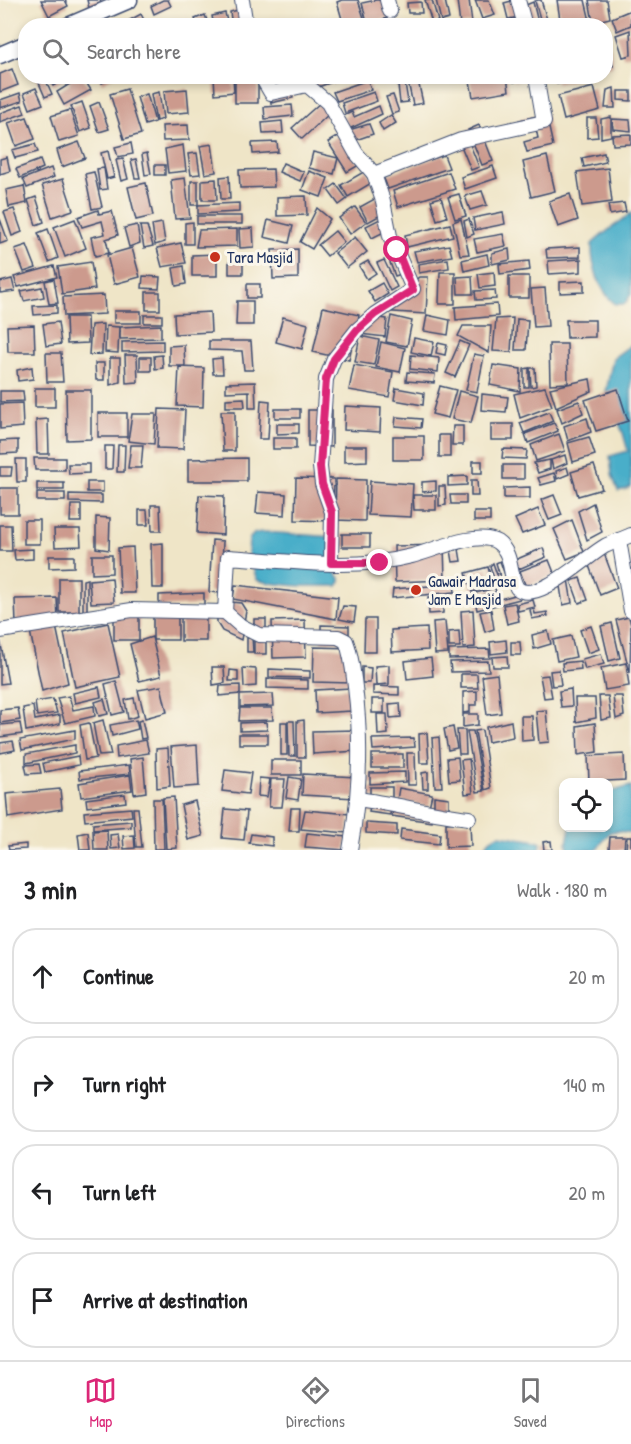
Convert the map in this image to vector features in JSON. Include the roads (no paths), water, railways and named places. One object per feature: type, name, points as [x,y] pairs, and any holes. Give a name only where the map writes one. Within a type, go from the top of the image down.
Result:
[{"type":"street","points":[[87,18],[129,0]]},
{"type":"street","points":[[242,0],[245,18]]},
{"type":"street","points":[[523,1],[524,18]]},
{"type":"street","points":[[0,55],[18,47]]},
{"type":"street","points":[[265,84],[270,93],[307,85],[328,103],[357,153],[374,174],[383,201],[390,236],[413,290],[375,314],[357,330],[334,359],[326,379],[320,467],[322,484],[332,512],[331,563]]},
{"type":"street","points":[[374,174],[461,140],[544,122],[537,84]]},
{"type":"street","points":[[225,612],[228,557],[331,563],[380,563],[415,556],[445,544],[488,539],[497,542],[506,551],[517,588],[521,592],[531,593],[571,572],[604,547],[625,538],[631,611]]},
{"type":"street","points":[[0,631],[132,610],[225,612],[241,626],[259,635],[338,637],[346,641],[352,659],[359,737],[358,799],[350,850]]},
{"type":"street","points":[[358,799],[389,803],[442,816],[469,818]]},
{"type":"water","points":[[631,213],[631,294],[625,304],[615,304],[597,277],[592,244]]},
{"type":"water","points":[[631,345],[631,486],[618,491],[612,475],[610,456],[628,451],[606,392],[613,358]]},
{"type":"water","points":[[255,533],[334,537],[332,569],[340,578],[338,586],[287,585],[257,580],[248,553],[249,539]]},
{"type":"water","points":[[631,786],[631,833],[613,832],[613,791]]},
{"type":"water","points":[[569,832],[610,832],[596,850],[568,850]]},
{"type":"water","points":[[500,835],[537,841],[541,843],[540,850],[485,850],[490,840]]},
{"type":"place","name":"Tara Masjid","points":[[215,257]]},
{"type":"place","name":"Gawair Madrasa Jam E Masjid","points":[[416,590]]}]
